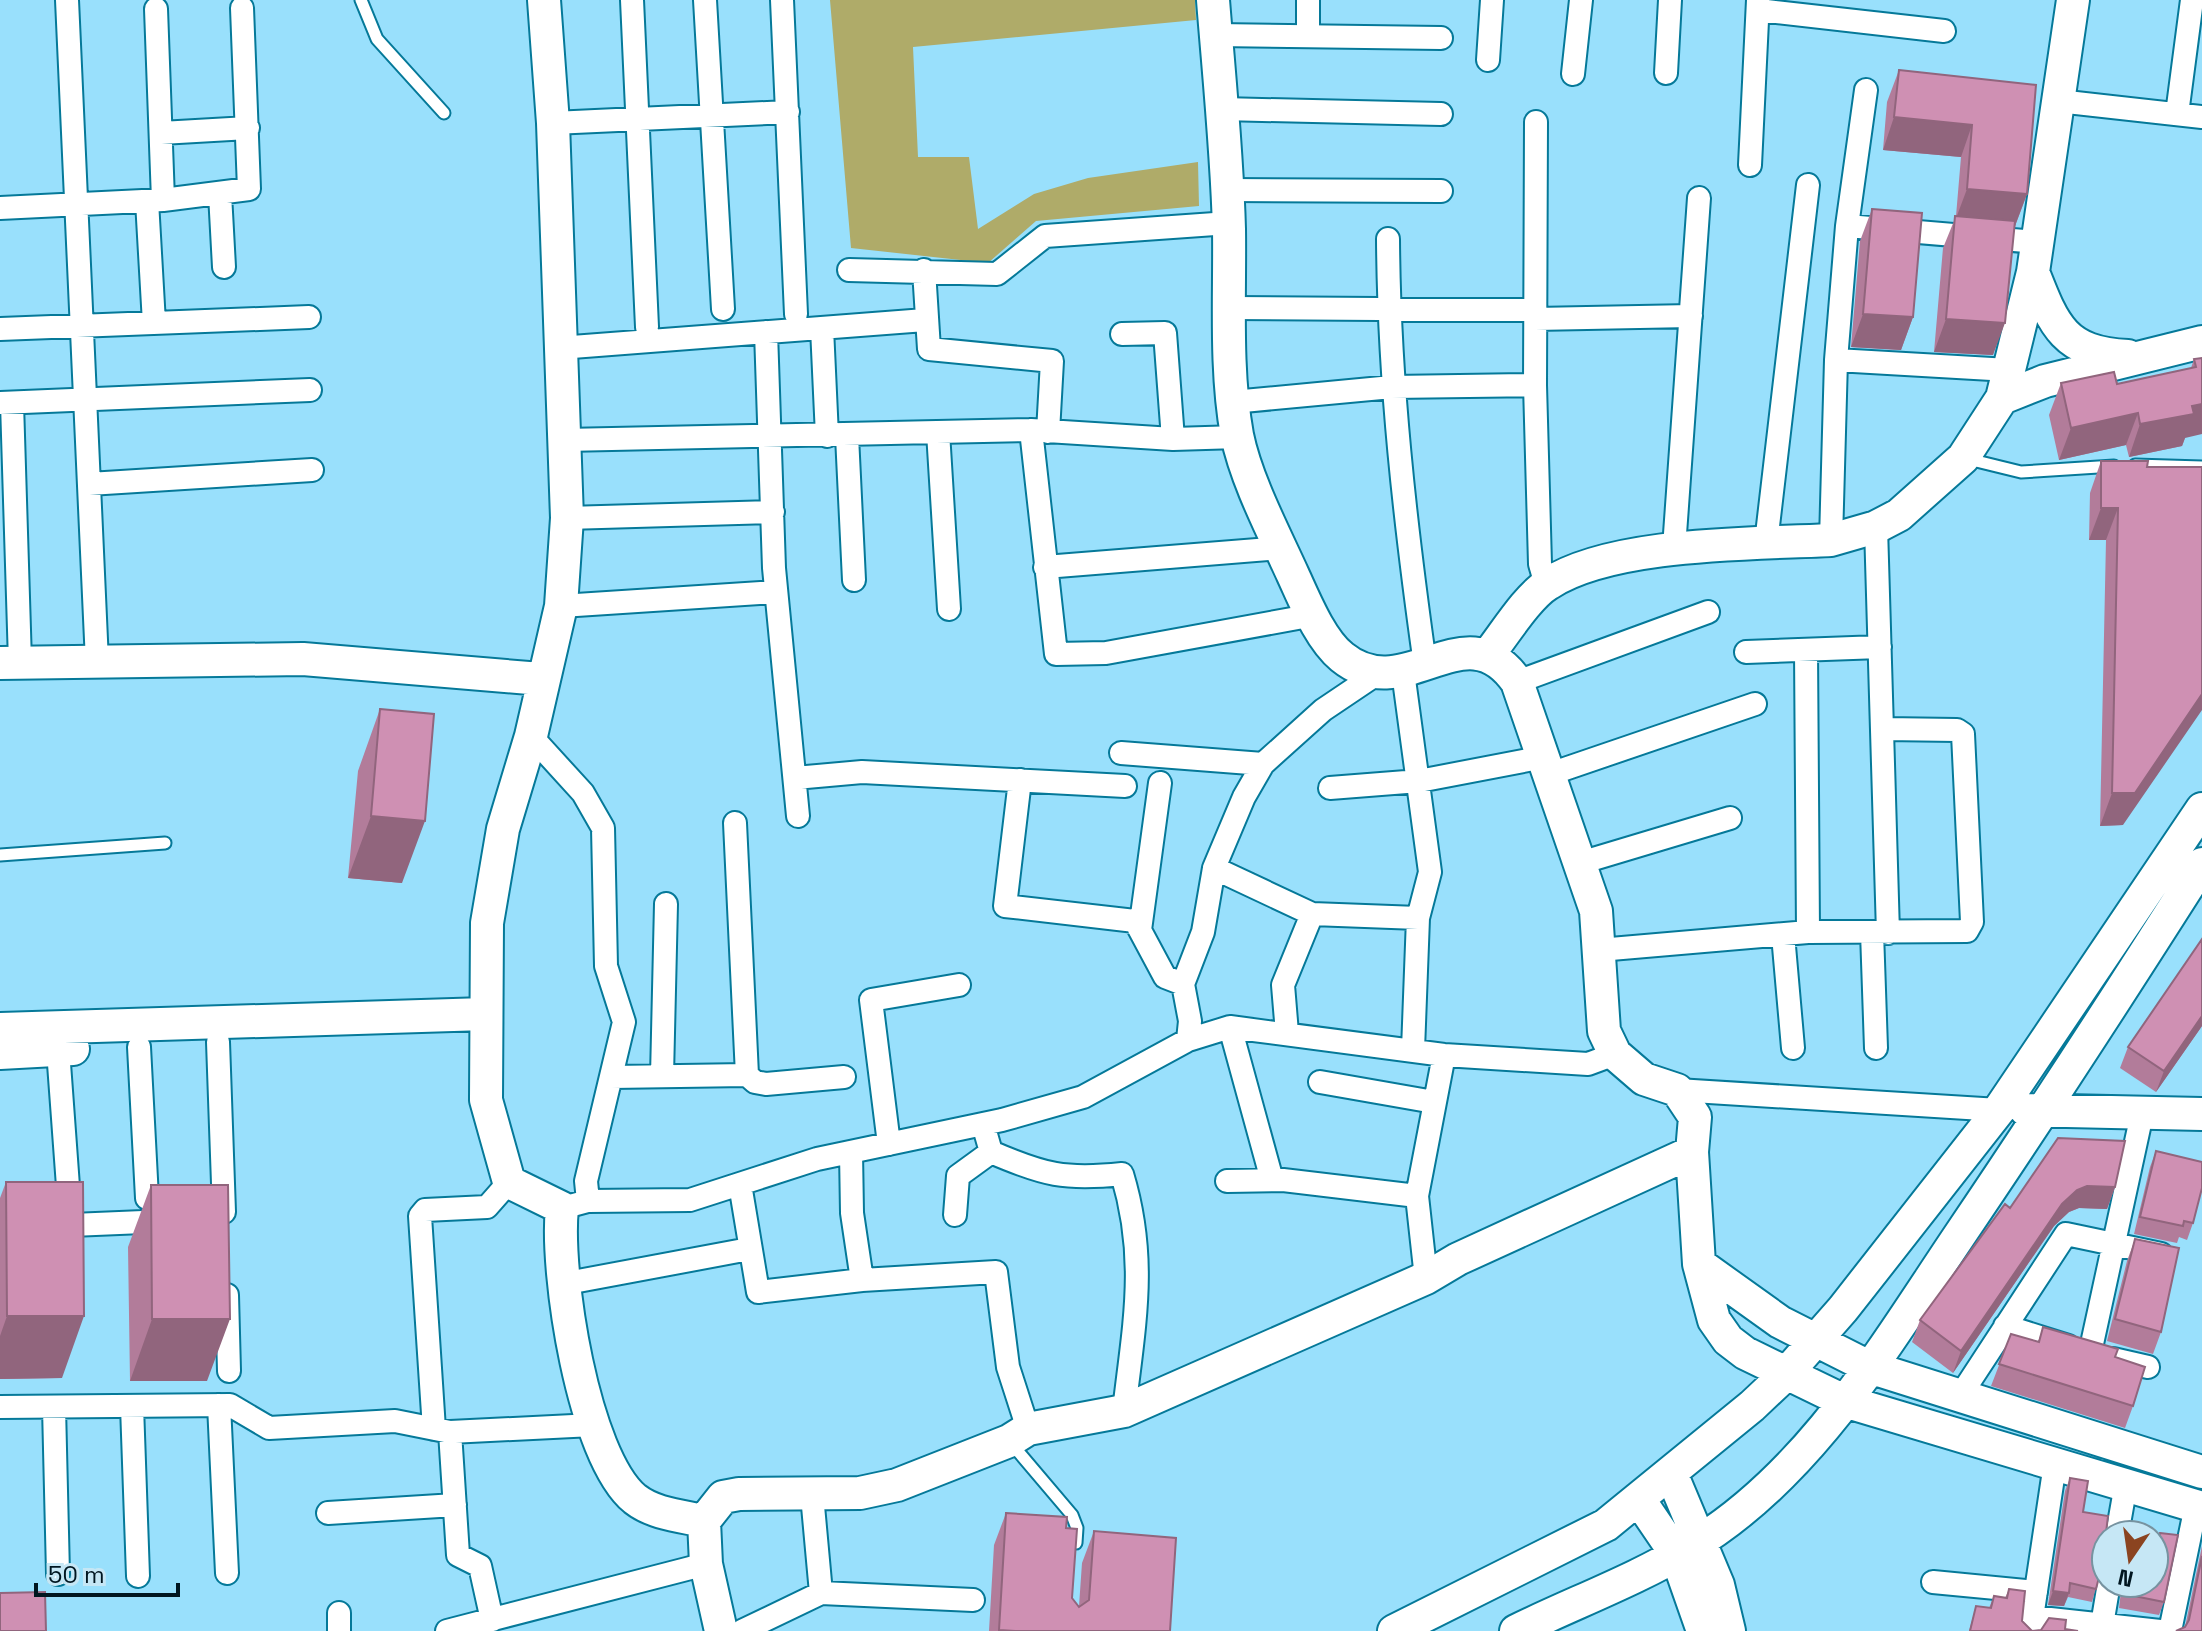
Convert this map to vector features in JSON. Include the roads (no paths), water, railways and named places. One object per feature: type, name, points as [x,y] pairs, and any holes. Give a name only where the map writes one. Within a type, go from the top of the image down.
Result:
[{"type":"street","points":[[67,0],[97,662]]},
{"type":"street","points":[[509,1182],[486,1100],[484,1025],[492,878],[531,736],[541,679],[561,606],[567,518],[553,123],[544,0]]},
{"type":"street","points":[[632,0],[647,327]]},
{"type":"street","points":[[705,0],[723,309]]},
{"type":"street","points":[[782,0],[796,314]]},
{"type":"street","points":[[1213,0],[1228,190],[1233,402],[1238,437],[1281,548],[1330,646],[1344,659],[1402,670]]},
{"type":"street","points":[[1308,0],[1308,36]]},
{"type":"street","points":[[1488,60],[1492,0]]},
{"type":"street","points":[[1573,74],[1581,0]]},
{"type":"street","points":[[1666,73],[1670,0]]},
{"type":"street","points":[[1488,655],[1546,585],[1593,565],[1674,548],[1831,540],[1876,527],[1899,515],[1963,458],[2006,384],[2034,257],[2073,0]]},
{"type":"street","points":[[2177,114],[2192,0]]},
{"type":"street","points":[[1750,165],[1758,5],[1944,31]]},
{"type":"street","points":[[0,208],[155,201],[220,194],[251,187],[242,8]]},
{"type":"street","points":[[154,323],[155,201],[161,133],[156,9]]},
{"type":"street","points":[[1216,35],[1441,38]]},
{"type":"street","points":[[1831,540],[1836,360],[1847,226],[1866,90]]},
{"type":"street","points":[[2058,101],[2202,117]]},
{"type":"street","points":[[1222,109],[1441,114]]},
{"type":"street","points":[[553,123],[788,112]]},
{"type":"street","points":[[1536,122],[1535,385],[1540,564],[1546,585]]},
{"type":"street","points":[[161,133],[248,128]]},
{"type":"street","points":[[1766,543],[1808,185]]},
{"type":"street","points":[[1228,190],[1441,191]]},
{"type":"street","points":[[220,194],[224,267]]},
{"type":"street","points":[[1674,548],[1699,198]]},
{"type":"street","points":[[849,270],[997,274],[1045,236],[1229,223]]},
{"type":"street","points":[[1847,226],[2034,257]]},
{"type":"street","points":[[1388,239],[1402,670],[1430,872],[1418,918],[1413,1050]]},
{"type":"street","points":[[2034,257],[2057,329],[2069,340],[2113,355],[2139,357]]},
{"type":"street","points":[[924,270],[926,344],[933,351],[1052,361],[1040,431],[1045,567],[1056,654],[1106,653],[1314,615]]},
{"type":"street","points":[[1231,308],[1388,308],[1535,315],[1691,316]]},
{"type":"street","points":[[0,329],[309,317]]},
{"type":"street","points":[[559,348],[925,320]]},
{"type":"street","points":[[822,328],[854,580]]},
{"type":"street","points":[[766,332],[776,592],[798,816]]},
{"type":"street","points":[[1122,334],[1165,333],[1173,439]]},
{"type":"street","points":[[1836,360],[2006,384],[2045,381],[2202,342]]},
{"type":"street","points":[[1233,402],[1392,387],[1535,385]]},
{"type":"street","points":[[310,390],[6,403],[10,662],[303,659],[541,679]]},
{"type":"street","points":[[565,440],[1040,431],[1173,439],[1238,437]]},
{"type":"street","points":[[938,432],[949,609]]},
{"type":"street","points":[[89,484],[312,470]]},
{"type":"street","points":[[567,518],[773,512]]},
{"type":"street","points":[[1876,527],[1884,729],[1876,1048]]},
{"type":"street","points":[[1045,567],[1281,548]]},
{"type":"street","points":[[561,606],[776,592]]},
{"type":"street","points":[[1517,682],[1708,612]]},
{"type":"street","points":[[1746,652],[1880,647]]},
{"type":"street","points":[[1806,650],[1808,932]]},
{"type":"street","points":[[1188,1040],[1190,1021],[1183,984],[1203,932],[1214,868],[1244,797],[1263,764],[1323,710],[1402,670],[1463,652],[1488,655],[1504,663],[1517,682],[1596,911],[1604,1031],[1615,1054],[1644,1079],[1677,1090],[1999,1110],[2202,1114]]},
{"type":"street","points":[[1330,788],[1547,766],[1755,704]]},
{"type":"street","points":[[1599,950],[1808,932],[1967,931],[1972,922],[1963,734],[1957,730],[1884,729]]},
{"type":"street","points":[[531,736],[583,793],[603,828],[606,966],[624,1022],[586,1181],[575,1204],[562,1284],[593,1425],[614,1475],[634,1498],[656,1511],[704,1521]]},
{"type":"street","points":[[1121,753],[1263,764]]},
{"type":"street","points":[[795,778],[862,772],[1125,786]]},
{"type":"street","points":[[1020,780],[1005,906],[1135,921],[1165,977],[1183,984]]},
{"type":"street","points":[[1140,930],[1160,783]]},
{"type":"street","points":[[1394,1631],[1606,1525],[1640,1501],[1786,1374],[1816,1341],[1999,1110],[2202,809]]},
{"type":"street","points":[[1580,863],[1730,818]]},
{"type":"street","points":[[735,823],[747,1075]]},
{"type":"street","points":[[2054,1111],[2202,864]]},
{"type":"street","points":[[1214,868],[1312,914],[1418,918]]},
{"type":"street","points":[[1516,1631],[1688,1547],[1754,1498],[1816,1437],[2093,1060],[2202,903]]},
{"type":"street","points":[[662,1076],[666,904]]},
{"type":"street","points":[[1287,1033],[1283,985],[1312,914]]},
{"type":"street","points":[[1783,935],[1793,1048]]},
{"type":"street","points":[[889,1144],[871,1000],[959,985]]},
{"type":"street","points":[[0,1029],[484,1025]]},
{"type":"street","points":[[0,1053],[484,1025]]},
{"type":"street","points":[[509,1182],[575,1204],[690,1200],[851,1152],[983,1124],[1083,1097],[1188,1040],[1230,1027],[1444,1055],[1588,1064],[1615,1054]]},
{"type":"street","points":[[1230,1027],[1272,1180]]},
{"type":"street","points":[[0,1228],[213,1223],[218,1042]]},
{"type":"street","points":[[139,1047],[147,1198]]},
{"type":"street","points":[[58,1050],[69,1200]]},
{"type":"street","points":[[1426,1278],[1417,1196],[1444,1055]]},
{"type":"street","points":[[612,1077],[747,1075],[755,1082],[766,1084],[844,1077]]},
{"type":"street","points":[[1320,1082],[1434,1102]]},
{"type":"street","points":[[1677,1090],[1695,1117],[1692,1152],[1699,1264],[1714,1320],[1728,1340],[1786,1374],[1844,1401],[2199,1507],[2170,1631]]},
{"type":"street","points":[[2090,1353],[2142,1114]]},
{"type":"street","points":[[983,1124],[991,1152]]},
{"type":"street","points":[[851,1152],[852,1213],[862,1280]]},
{"type":"street","points":[[955,1215],[958,1176],[991,1152]]},
{"type":"street","points":[[991,1152],[1027,1167],[1075,1179],[1122,1174],[1136,1218],[1139,1270],[1124,1411]]},
{"type":"street","points":[[721,1631],[706,1564],[704,1521],[723,1497],[739,1494],[860,1493],[897,1485],[1018,1435],[1124,1411],[1426,1278],[1458,1259],[1692,1152]]},
{"type":"street","points":[[1227,1181],[1272,1180],[1417,1196]]},
{"type":"street","points":[[492,1620],[480,1566],[458,1555],[455,1505],[442,1431],[420,1216],[425,1210],[487,1207],[509,1182]]},
{"type":"street","points":[[740,1184],[758,1292],[862,1280],[996,1272],[1018,1435]]},
{"type":"street","points":[[1960,1396],[2066,1234],[2173,1256]]},
{"type":"street","points":[[562,1284],[749,1249]]},
{"type":"street","points":[[1699,1264],[1780,1322],[1869,1367],[2202,1472]]},
{"type":"street","points":[[226,1280],[229,1371]]},
{"type":"street","points":[[2005,1326],[2090,1353],[2148,1367]]},
{"type":"street","points":[[219,1405],[227,1573]]},
{"type":"street","points":[[0,1407],[230,1405],[269,1428],[395,1421],[442,1431],[593,1425]]},
{"type":"street","points":[[132,1406],[138,1576]]},
{"type":"street","points":[[54,1407],[58,1574]]},
{"type":"street","points":[[2055,1464],[2031,1624],[2160,1631]]},
{"type":"street","points":[[1671,1473],[1703,1631]]},
{"type":"street","points":[[2120,1519],[2126,1484]]},
{"type":"street","points":[[812,1495],[821,1593]]},
{"type":"street","points":[[1640,1501],[1688,1547],[1729,1631]]},
{"type":"street","points":[[328,1513],[455,1505]]},
{"type":"street","points":[[452,1630],[492,1620],[538,1620],[706,1564]]},
{"type":"street","points":[[1933,1582],[2036,1592]]},
{"type":"street","points":[[742,1631],[821,1593],[973,1600]]},
{"type":"street","points":[[2101,1628],[2106,1599]]},
{"type":"lane","points":[[361,0],[377,39],[444,113]]},
{"type":"lane","points":[[1963,458],[2021,472],[2152,464],[2202,467]]},
{"type":"lane","points":[[0,855],[165,843]]},
{"type":"lane","points":[[1018,1435],[1072,1515],[1077,1528],[1075,1557]]}]
